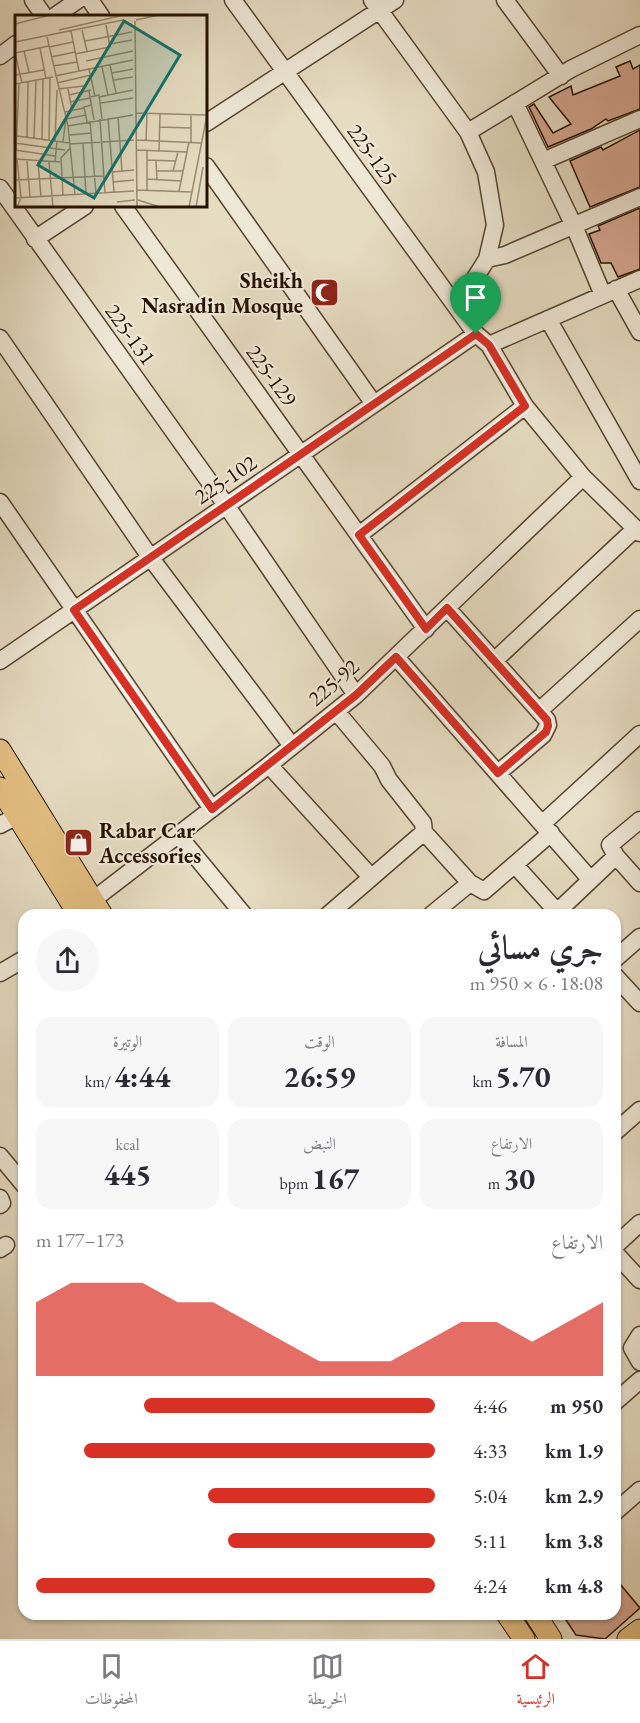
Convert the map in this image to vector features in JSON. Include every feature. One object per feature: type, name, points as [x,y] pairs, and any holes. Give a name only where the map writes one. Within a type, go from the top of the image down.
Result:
[{"type":"main road","points":[[0,750],[91,909]]},
{"type":"main road","points":[[0,788],[9,820],[91,909]]},
{"type":"main road","points":[[510,1620],[518,1639]]},
{"type":"main road","points":[[511,1620],[524,1639]]},
{"type":"main road","points":[[542,1626],[557,1639]]},
{"type":"main road","points":[[628,1639],[640,1631]]},
{"type":"main road","points":[[633,1639],[640,1631]]},
{"type":"street","points":[[33,0],[43,15]]},
{"type":"street","points":[[56,15],[78,0]]},
{"type":"street","points":[[90,0],[100,15]]},
{"type":"street","name":"225-125","points":[[233,0],[482,340],[525,406],[583,477],[638,531]]},
{"type":"street","points":[[207,122],[285,71],[376,5],[395,0]]},
{"type":"street","points":[[505,0],[561,76]]},
{"type":"street","points":[[376,5],[468,132],[486,172],[495,225],[487,259],[457,307]]},
{"type":"street","points":[[468,132],[561,76],[640,34]]},
{"type":"street","points":[[515,103],[574,226],[610,292],[640,332]]},
{"type":"street","points":[[543,161],[640,119]]},
{"type":"street","points":[[207,167],[374,404]]},
{"type":"street","name":"225-131","points":[[0,188],[226,506],[356,695]]},
{"type":"street","points":[[487,259],[505,255],[640,197]]},
{"type":"street","points":[[35,239],[83,207]]},
{"type":"street","name":"225-129","points":[[124,207],[426,629]]},
{"type":"street","name":"225-102","points":[[0,661],[374,404],[482,340],[548,319],[640,279]]},
{"type":"street","points":[[548,319],[640,481]]},
{"type":"street","points":[[0,338],[150,557],[292,746]]},
{"type":"street","points":[[359,535],[525,406]]},
{"type":"street","name":"225-92","points":[[93,909],[178,835],[356,695],[583,477]]},
{"type":"street","points":[[0,502],[212,809]]},
{"type":"street","points":[[494,661],[638,531]]},
{"type":"street","points":[[447,608],[543,715],[548,726],[543,735],[498,773]]},
{"type":"street","points":[[543,715],[637,630]]},
{"type":"street","points":[[396,657],[590,879]]},
{"type":"street","points":[[336,711],[382,766],[389,780],[423,824],[424,832],[474,886],[484,891],[515,865],[546,829],[640,734]]},
{"type":"street","points":[[269,765],[371,877]]},
{"type":"street","points":[[640,820],[610,845],[616,856],[640,883]]},
{"type":"street","points":[[335,909],[424,832]]},
{"type":"street","points":[[178,835],[239,909]]},
{"type":"street","points":[[563,909],[590,879],[616,856]]},
{"type":"street","points":[[515,865],[555,909]]},
{"type":"street","points":[[440,909],[474,886]]},
{"type":"street","points":[[621,954],[640,937]]},
{"type":"street","points":[[0,973],[18,962]]},
{"type":"street","points":[[621,982],[640,1003]]},
{"type":"street","points":[[621,1127],[640,1110]]},
{"type":"street","points":[[0,1156],[18,1178]]},
{"type":"street","points":[[0,1198],[2,1201],[0,1205]]},
{"type":"street","points":[[621,1240],[640,1223]]},
{"type":"street","points":[[621,1259],[640,1280]]},
{"type":"street","points":[[621,1397],[640,1380]]},
{"type":"street","points":[[621,1507],[640,1491]]},
{"type":"building","points":[[630,61],[633,69],[640,65],[640,109],[608,121],[606,119],[591,129],[548,147],[529,107],[534,104],[553,133],[571,124],[549,97],[571,86],[573,95],[620,76],[616,67]]},
{"type":"building","points":[[640,130],[640,187],[590,207],[570,161],[601,147],[603,150]]},
{"type":"building","points":[[640,208],[640,269],[618,277],[611,263],[601,263],[589,234],[600,230],[598,226]]},
{"type":"building","points":[[621,1585],[640,1608],[605,1639],[576,1635],[566,1620],[621,1620]]},
{"type":"place","name":"Sheikh Nasradin Mosque","points":[[324,293]]},
{"type":"place","name":"Rabar Car Accessories","points":[[78,843]]},
{"type":"route","points":[[476,334],[489,345],[525,406],[359,535],[426,629],[447,608],[547,720],[546,732],[498,773],[396,657],[356,695],[212,809],[74,610],[476,334]]}]
